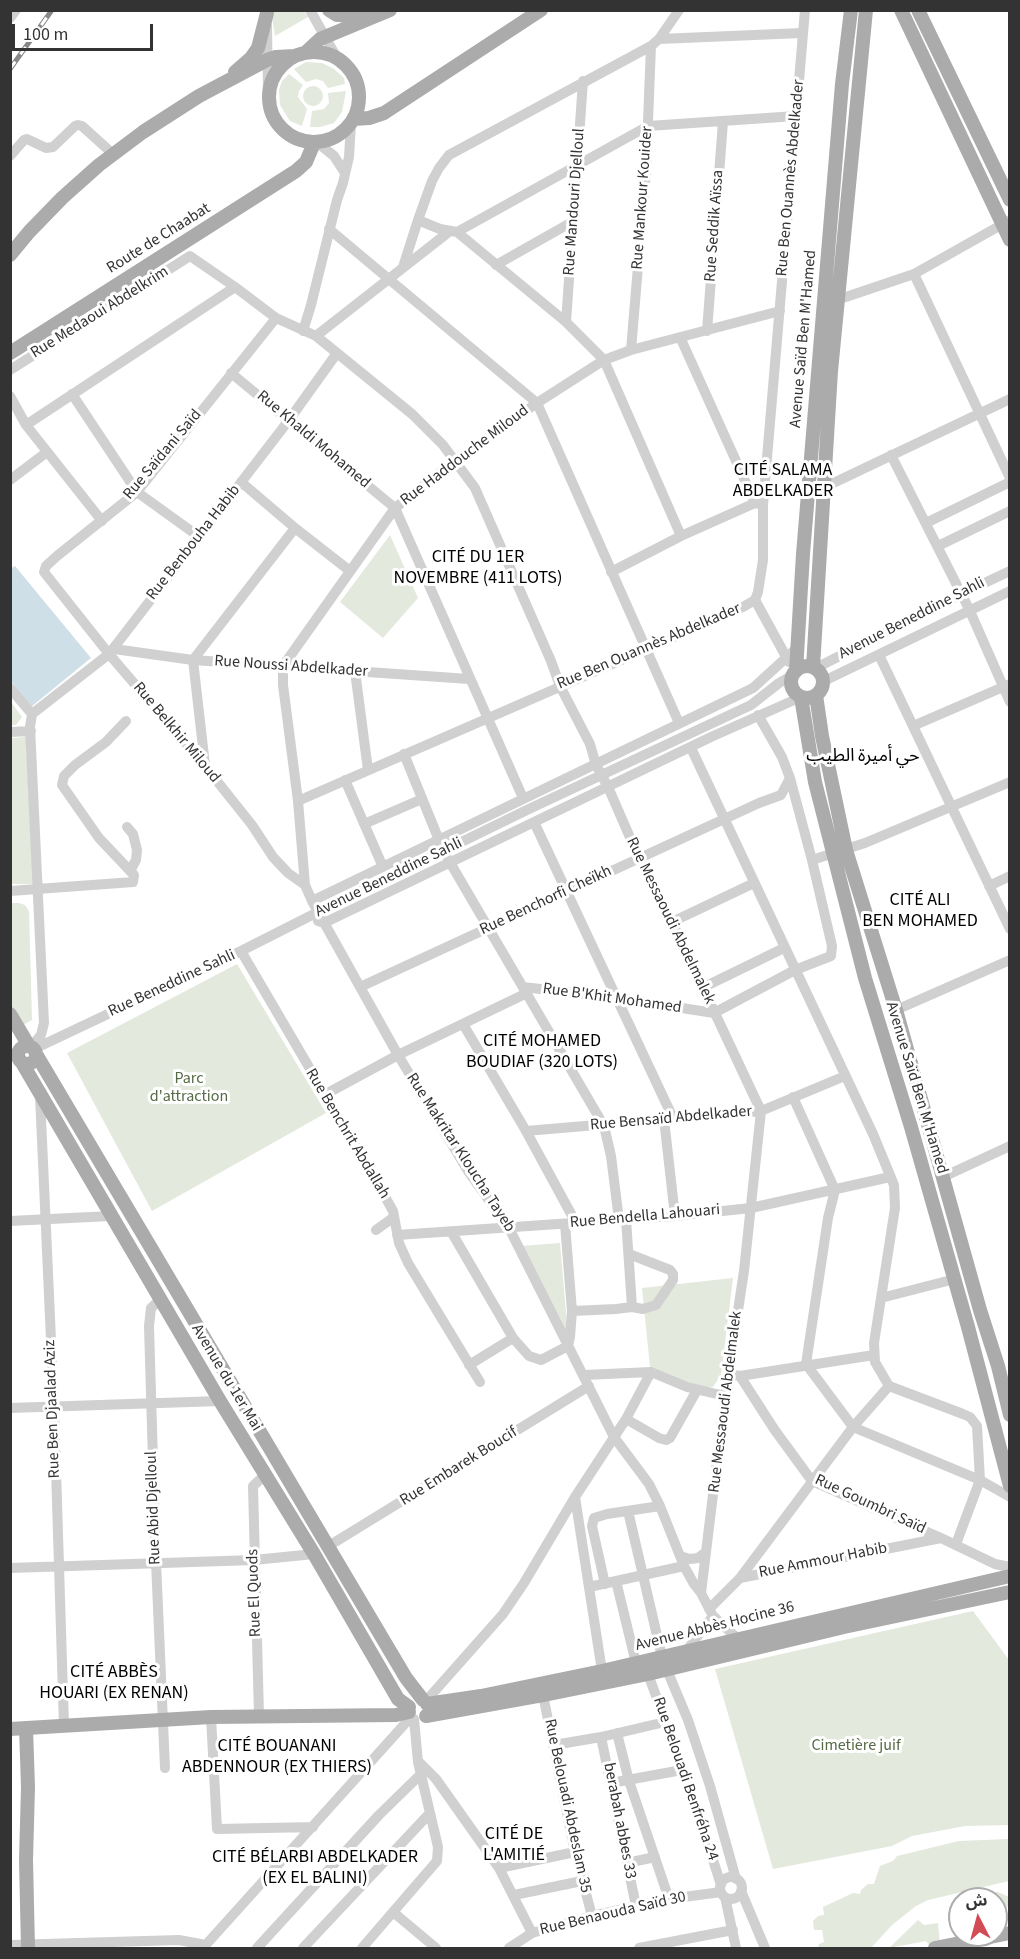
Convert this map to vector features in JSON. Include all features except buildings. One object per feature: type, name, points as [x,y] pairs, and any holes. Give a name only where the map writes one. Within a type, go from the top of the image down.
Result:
[{"type":"main road","points":[[329,10],[337,15],[352,17],[384,13]]},
{"type":"main road","points":[[353,121],[384,113],[541,10]]},
{"type":"main road","name":"Avenue Saïd Ben M'Hamed","points":[[794,672],[798,647],[803,554],[841,95],[851,10]]},
{"type":"main road","name":"Avenue Saïd Ben M'Hamed","points":[[815,667],[831,371],[866,10]]},
{"type":"main road","points":[[901,10],[1006,222],[1010,240]]},
{"type":"main road","points":[[918,10],[1010,200]]},
{"type":"main road","points":[[223,84],[258,48],[267,12]]},
{"type":"main road","points":[[10,255],[62,198],[114,154],[180,107],[267,60],[276,57],[300,54],[316,52],[338,58],[348,67],[356,79],[359,106],[353,121],[337,136],[316,143],[301,141],[290,136],[280,128],[271,111],[268,92],[277,71],[300,54],[314,43],[384,13]]},
{"type":"main road","points":[[928,67],[942,61]]},
{"type":"main road","name":"Route de Chaabat","points":[[10,353],[296,171],[306,162],[316,143]]},
{"type":"main road","points":[[805,666],[815,667],[820,671],[824,681],[823,687],[816,695],[801,697],[792,685],[794,672],[805,666]]},
{"type":"main road","name":"Avenue Saïd Ben M'Hamed","points":[[816,695],[839,851],[865,978],[955,1279],[1010,1486]]},
{"type":"main road","name":"Avenue Saïd Ben M'Hamed","points":[[801,697],[815,782],[896,1010],[1010,1415]]},
{"type":"main road","name":"Avenue du 1er Mai","points":[[10,1014],[33,1049],[406,1678],[420,1710]]},
{"type":"main road","name":"Avenue du 1er Mai","points":[[10,1044],[398,1699],[420,1710]]},
{"type":"main road","points":[[17,1059],[22,1047],[33,1049]]},
{"type":"main road","points":[[161,1299],[176,1290]]},
{"type":"main road","points":[[265,1475],[280,1466]]},
{"type":"main road","points":[[314,1554],[327,1547]]},
{"type":"main road","name":"Avenue Abbès Hocine 36","points":[[420,1710],[543,1695],[648,1674],[687,1650],[1010,1576]]},
{"type":"main road","name":"Avenue Abbès Hocine 36","points":[[420,1710],[636,1663],[664,1663],[1010,1592]]},
{"type":"main road","points":[[10,1729],[163,1722],[211,1717],[396,1715],[420,1710]]},
{"type":"main road","points":[[26,1728],[28,1946]]},
{"type":"main road","points":[[934,1948],[1010,1933]]},
{"type":"street","points":[[10,18],[16,10]]},
{"type":"street","points":[[310,10],[338,58]]},
{"type":"street","points":[[655,43],[679,10]]},
{"type":"street","name":"Rue Ben Ouannès Abdelkader","points":[[298,801],[755,600],[759,592],[763,560],[759,504],[780,311],[802,33],[806,10]]},
{"type":"street","points":[[267,12],[268,92]]},
{"type":"street","points":[[403,267],[418,220],[439,168],[449,155],[655,43],[802,33]]},
{"type":"street","name":"Rue Mankour Kouider","points":[[631,350],[643,227],[655,43]]},
{"type":"street","name":"Rue Mandouri Djelloul","points":[[566,322],[583,81]]},
{"type":"street","points":[[316,336],[403,267],[453,231],[648,126],[796,116]]},
{"type":"street","points":[[303,331],[349,157],[353,121]]},
{"type":"street","name":"Rue Seddik Aïssa","points":[[707,331],[723,122]]},
{"type":"street","points":[[10,156],[27,139],[46,148],[53,147],[78,125],[114,154]]},
{"type":"street","points":[[316,143],[334,156],[345,173]]},
{"type":"street","points":[[418,220],[440,229],[453,231],[566,322],[604,360],[681,536]]},
{"type":"street","points":[[496,265],[572,222]]},
{"type":"street","points":[[837,300],[914,274],[1006,222]]},
{"type":"street","points":[[329,229],[537,402],[679,723]]},
{"type":"street","name":"Rue Messaoudi Abdelmalek","points":[[190,256],[276,318],[316,336],[412,414],[443,445],[475,488],[560,686],[590,744],[599,770],[639,858],[672,922],[761,1111],[744,1271],[725,1396],[701,1593]]},
{"type":"street","name":"Rue Medaoui Abdelkrim","points":[[10,370],[190,256]]},
{"type":"street","points":[[914,274],[1010,480],[926,523]]},
{"type":"street","points":[[26,425],[235,287]]},
{"type":"street","name":"Rue Haddouche Miloud","points":[[283,666],[395,508],[537,402],[604,360],[631,350],[780,311]]},
{"type":"street","name":"Rue Saïdani Saïd","points":[[48,579],[44,572],[46,566],[137,492],[276,318]]},
{"type":"street","points":[[611,572],[681,536],[759,504],[680,337]]},
{"type":"street","name":"Rue Benbouha Habib","points":[[32,714],[111,652],[289,420],[337,353]]},
{"type":"street","name":"Rue Khaldi Mohamed","points":[[231,373],[395,508]]},
{"type":"street","points":[[72,393],[137,492],[198,536]]},
{"type":"street","points":[[10,396],[14,410],[102,521]]},
{"type":"street","points":[[825,487],[1010,399]]},
{"type":"street","points":[[10,480],[47,452]]},
{"type":"street","points":[[891,455],[1006,685],[1010,702]]},
{"type":"street","points":[[241,482],[350,571]]},
{"type":"street","points":[[395,508],[523,798]]},
{"type":"street","points":[[938,546],[1010,511]]},
{"type":"street","points":[[205,766],[193,660],[295,528]]},
{"type":"street","name":"Avenue Beneddine Sahli","points":[[815,667],[1010,572]]},
{"type":"street","name":"Rue Belkhir Miloud","points":[[48,579],[205,766],[252,825],[273,857],[288,873],[305,885]]},
{"type":"street","name":"Avenue Beneddine Sahli","points":[[824,681],[1010,591]]},
{"type":"street","points":[[755,600],[794,672]]},
{"type":"street","name":"Avenue Beneddine Sahli","points":[[313,910],[444,851],[599,770],[679,723],[753,688],[798,647]]},
{"type":"street","name":"Rue Noussi Abdelkader","points":[[111,652],[193,660],[469,679]]},
{"type":"street","points":[[879,655],[1010,929]]},
{"type":"street","points":[[283,666],[305,885],[313,910]]},
{"type":"street","points":[[772,672],[790,670],[794,672]]},
{"type":"street","points":[[355,671],[368,770]]},
{"type":"street","name":"Avenue Beneddine Sahli","points":[[313,910],[383,867],[523,798],[599,770],[751,705],[794,672]]},
{"type":"street","points":[[914,726],[1006,685]]},
{"type":"street","points":[[10,688],[32,714],[44,1023],[41,1035],[33,1049]]},
{"type":"street","name":"Avenue Beneddine Sahli","points":[[324,923],[758,715],[801,697]]},
{"type":"street","points":[[714,1013],[795,970],[831,956],[832,946],[790,778],[782,757],[758,715]]},
{"type":"street","points":[[10,891],[134,882],[135,879],[130,871],[99,838],[62,785],[64,776],[75,765],[106,742],[126,721]]},
{"type":"street","points":[[10,732],[31,731]]},
{"type":"street","points":[[691,748],[873,1134],[896,1194],[874,1355],[880,1372],[889,1386],[970,1417],[977,1426],[980,1480],[956,1545]]},
{"type":"street","points":[[404,754],[450,863],[604,1125],[608,1136],[629,1254],[632,1306]]},
{"type":"street","name":"Rue Benchorfi Cheïkh","points":[[360,987],[780,795],[790,778]]},
{"type":"street","points":[[345,780],[383,867]]},
{"type":"street","points":[[812,860],[1010,782]]},
{"type":"street","points":[[364,824],[422,799]]},
{"type":"street","points":[[534,822],[618,998],[668,1118],[675,1216]]},
{"type":"street","points":[[127,827],[133,834],[137,850],[136,860],[130,871]]},
{"type":"street","points":[[989,886],[1010,876]]},
{"type":"street","points":[[672,922],[754,883]]},
{"type":"street","name":"Rue Makritar Kloucha Tayeb","points":[[313,910],[324,923],[398,1055],[468,1171],[509,1227],[614,1437],[649,1484],[682,1561],[711,1612]]},
{"type":"street","name":"Rue Beneddine Sahli","points":[[33,1049],[241,951],[313,910]]},
{"type":"street","points":[[702,988],[784,948]]},
{"type":"street","name":"Rue Benchrit Abdallah","points":[[241,951],[388,1202],[394,1217],[399,1243],[408,1263],[480,1382]]},
{"type":"street","points":[[896,1010],[1010,960]]},
{"type":"street","name":"Rue B'Khit Mohamed","points":[[324,1095],[525,990],[618,998],[714,1013]]},
{"type":"street","points":[[452,1233],[513,1338],[529,1356],[541,1360],[568,1346],[572,1311],[570,1224],[526,1131],[463,1024]]},
{"type":"street","name":"Rue Bensaïd Abdelkader","points":[[526,1131],[761,1111],[845,1076]]},
{"type":"street","name":"Rue Ben Djaalad Aziz","points":[[40,1093],[54,1406],[64,1726]]},
{"type":"street","points":[[793,1097],[835,1190],[828,1218],[806,1364],[853,1427],[980,1480],[1010,1497]]},
{"type":"street","points":[[943,1177],[1009,1149]]},
{"type":"street","name":"Rue Bendella Lahouari","points":[[397,1235],[675,1216],[751,1208],[890,1177]]},
{"type":"street","points":[[10,1221],[111,1216]]},
{"type":"street","points":[[376,1230],[394,1217]]},
{"type":"street","points":[[572,1311],[632,1306],[644,1309],[656,1305],[673,1280],[673,1274],[670,1270],[629,1254]]},
{"type":"street","points":[[881,1298],[955,1279]]},
{"type":"street","name":"Rue Abid Djelloul","points":[[161,1299],[151,1308],[149,1315],[165,1768]]},
{"type":"street","points":[[469,1365],[513,1338]]},
{"type":"street","points":[[728,1374],[740,1376],[874,1355]]},
{"type":"street","points":[[584,1374],[651,1372],[697,1390],[725,1396]]},
{"type":"street","points":[[10,1944],[28,1946],[179,1940],[204,1947],[420,1710],[503,1614],[626,1419],[651,1372]]},
{"type":"street","name":"Rue Goumbri Saïd","points":[[740,1376],[774,1429],[812,1481],[995,1564],[1010,1567]]},
{"type":"street","name":"Rue Embarek Boucif","points":[[327,1547],[589,1386]]},
{"type":"street","points":[[687,1650],[711,1612],[740,1578],[853,1427],[889,1386]]},
{"type":"street","points":[[626,1419],[666,1440],[672,1436],[697,1390]]},
{"type":"street","points":[[10,1408],[220,1401]]},
{"type":"street","points":[[977,1426],[992,1422]]},
{"type":"street","name":"Rue El Quods","points":[[259,1716],[253,1486],[265,1475]]},
{"type":"street","points":[[575,1497],[602,1671]]},
{"type":"street","points":[[636,1663],[592,1522],[597,1516],[660,1506]]},
{"type":"street","name":"Rue Belouadi Benfréha 24","points":[[628,1511],[641,1574],[664,1663],[710,1786],[736,1879]]},
{"type":"street","name":"Rue Ammour Habib","points":[[740,1578],[941,1538]]},
{"type":"street","points":[[589,1587],[698,1558],[706,1552]]},
{"type":"street","points":[[10,1568],[254,1560],[314,1554]]},
{"type":"street","points":[[711,1612],[738,1639]]},
{"type":"street","name":"Rue Belouadi Benfréha 24","points":[[648,1674],[692,1794],[722,1891],[736,1948]]},
{"type":"street","points":[[658,1700],[677,1693]]},
{"type":"street","name":"Rue Belouadi Abdeslam 35","points":[[543,1695],[575,1852],[592,1916]]},
{"type":"street","points":[[362,1948],[437,1861],[438,1847],[418,1762],[420,1710]]},
{"type":"street","points":[[211,1717],[217,1829],[313,1827]]},
{"type":"street","points":[[554,1744],[602,1737],[665,1722]]},
{"type":"street","points":[[617,1732],[629,1781],[669,1899]]},
{"type":"street","name":"berabah abbes 33","points":[[602,1737],[636,1906]]},
{"type":"street","points":[[418,1762],[436,1779],[500,1868],[532,1933]]},
{"type":"street","points":[[611,1783],[682,1770]]},
{"type":"street","points":[[257,1948],[379,1815],[422,1773]]},
{"type":"street","points":[[692,1794],[710,1786]]},
{"type":"street","points":[[615,1810],[637,1805]]},
{"type":"street","points":[[303,1948],[430,1813]]},
{"type":"street","points":[[500,1868],[575,1852]]},
{"type":"street","points":[[627,1863],[656,1857]]},
{"type":"street","points":[[741,1891],[735,1898],[722,1891],[725,1879],[736,1879],[741,1884],[741,1891],[765,1948]]},
{"type":"street","points":[[514,1895],[582,1881]]},
{"type":"street","name":"Rue Benaouda Saïd 30","points":[[509,1948],[532,1933],[592,1916],[669,1899],[722,1891]]},
{"type":"street","points":[[393,1912],[436,1948]]},
{"type":"street","points":[[639,1948],[732,1930]]},
{"type":"green space","points":[[271,11],[304,11],[308,17],[275,36]]},
{"type":"green space","points":[[306,62],[322,63],[334,69],[344,78],[345,84],[328,88],[323,81],[316,79],[306,82],[294,69]]},
{"type":"green space","points":[[289,74],[303,85],[298,97],[307,109],[302,126],[290,121],[280,105],[279,90],[282,81]]},
{"type":"green space","points":[[313,86],[320,89],[323,96],[320,103],[313,106],[306,103],[303,96],[306,89]]},
{"type":"green space","points":[[346,91],[342,112],[334,123],[310,127],[312,111],[324,109],[329,103],[328,93]]},
{"type":"green space","points":[[390,535],[418,598],[383,638],[340,602]]},
{"type":"green space","points":[[11,702],[22,717],[16,725],[11,725]]},
{"type":"green space","points":[[26,737],[33,884],[11,884],[10,738]]},
{"type":"green space","points":[[10,903],[25,905],[29,911],[32,1020],[25,1024],[19,1024],[11,1009]]},
{"type":"green space","name":"Parc d'attraction","points":[[237,964],[326,1113],[152,1211],[67,1053]]},
{"type":"green space","points":[[560,1243],[566,1313],[567,1333],[520,1246]]},
{"type":"green space","points":[[733,1278],[721,1375],[713,1387],[698,1388],[650,1367],[642,1288]]},
{"type":"green space","name":"Cimetière juif","points":[[973,1611],[1009,1660],[1009,1825],[965,1826],[912,1836],[892,1846],[773,1869],[715,1669]]},
{"type":"green space","points":[[1009,1839],[1009,1881],[983,1887],[948,1887],[948,1895],[928,1900],[916,1906],[892,1925],[871,1948],[818,1948],[819,1944],[824,1942],[822,1930],[814,1930],[813,1921],[818,1916],[824,1915],[823,1907],[853,1893],[860,1894],[868,1884],[874,1884],[880,1866],[893,1861],[897,1856],[959,1841]]},
{"type":"green space","points":[[918,1920],[924,1925],[938,1923],[940,1943],[929,1945],[926,1941],[889,1948]]},
{"type":"shaded area","points":[[15,566],[91,658],[31,707],[11,681],[10,569]]},
{"type":"railway","points":[[10,69],[52,10]]},
{"type":"district","name":"CITÉ SALAMA ABDELKADER","points":[[783,481]]},
{"type":"district","name":"CITÉ DU 1ER NOVEMBRE (411 LOTS)","points":[[478,568]]},
{"type":"district","name":"حي أميرة الطيب","points":[[863,757]]},
{"type":"district","name":"CITÉ ALI BEN MOHAMED","points":[[920,911]]},
{"type":"district","name":"CITÉ MOHAMED BOUDIAF (320 LOTS)","points":[[542,1052]]},
{"type":"district","name":"CITÉ ABBÈS HOUARI (EX RENAN)","points":[[114,1683]]},
{"type":"district","name":"CITÉ BOUANANI ABDENNOUR (EX THIERS)","points":[[277,1757]]},
{"type":"district","name":"CITÉ DE L'AMITIÉ","points":[[514,1845]]},
{"type":"district","name":"CITÉ BÉLARBI ABDELKADER (EX EL BALINI)","points":[[315,1868]]}]
